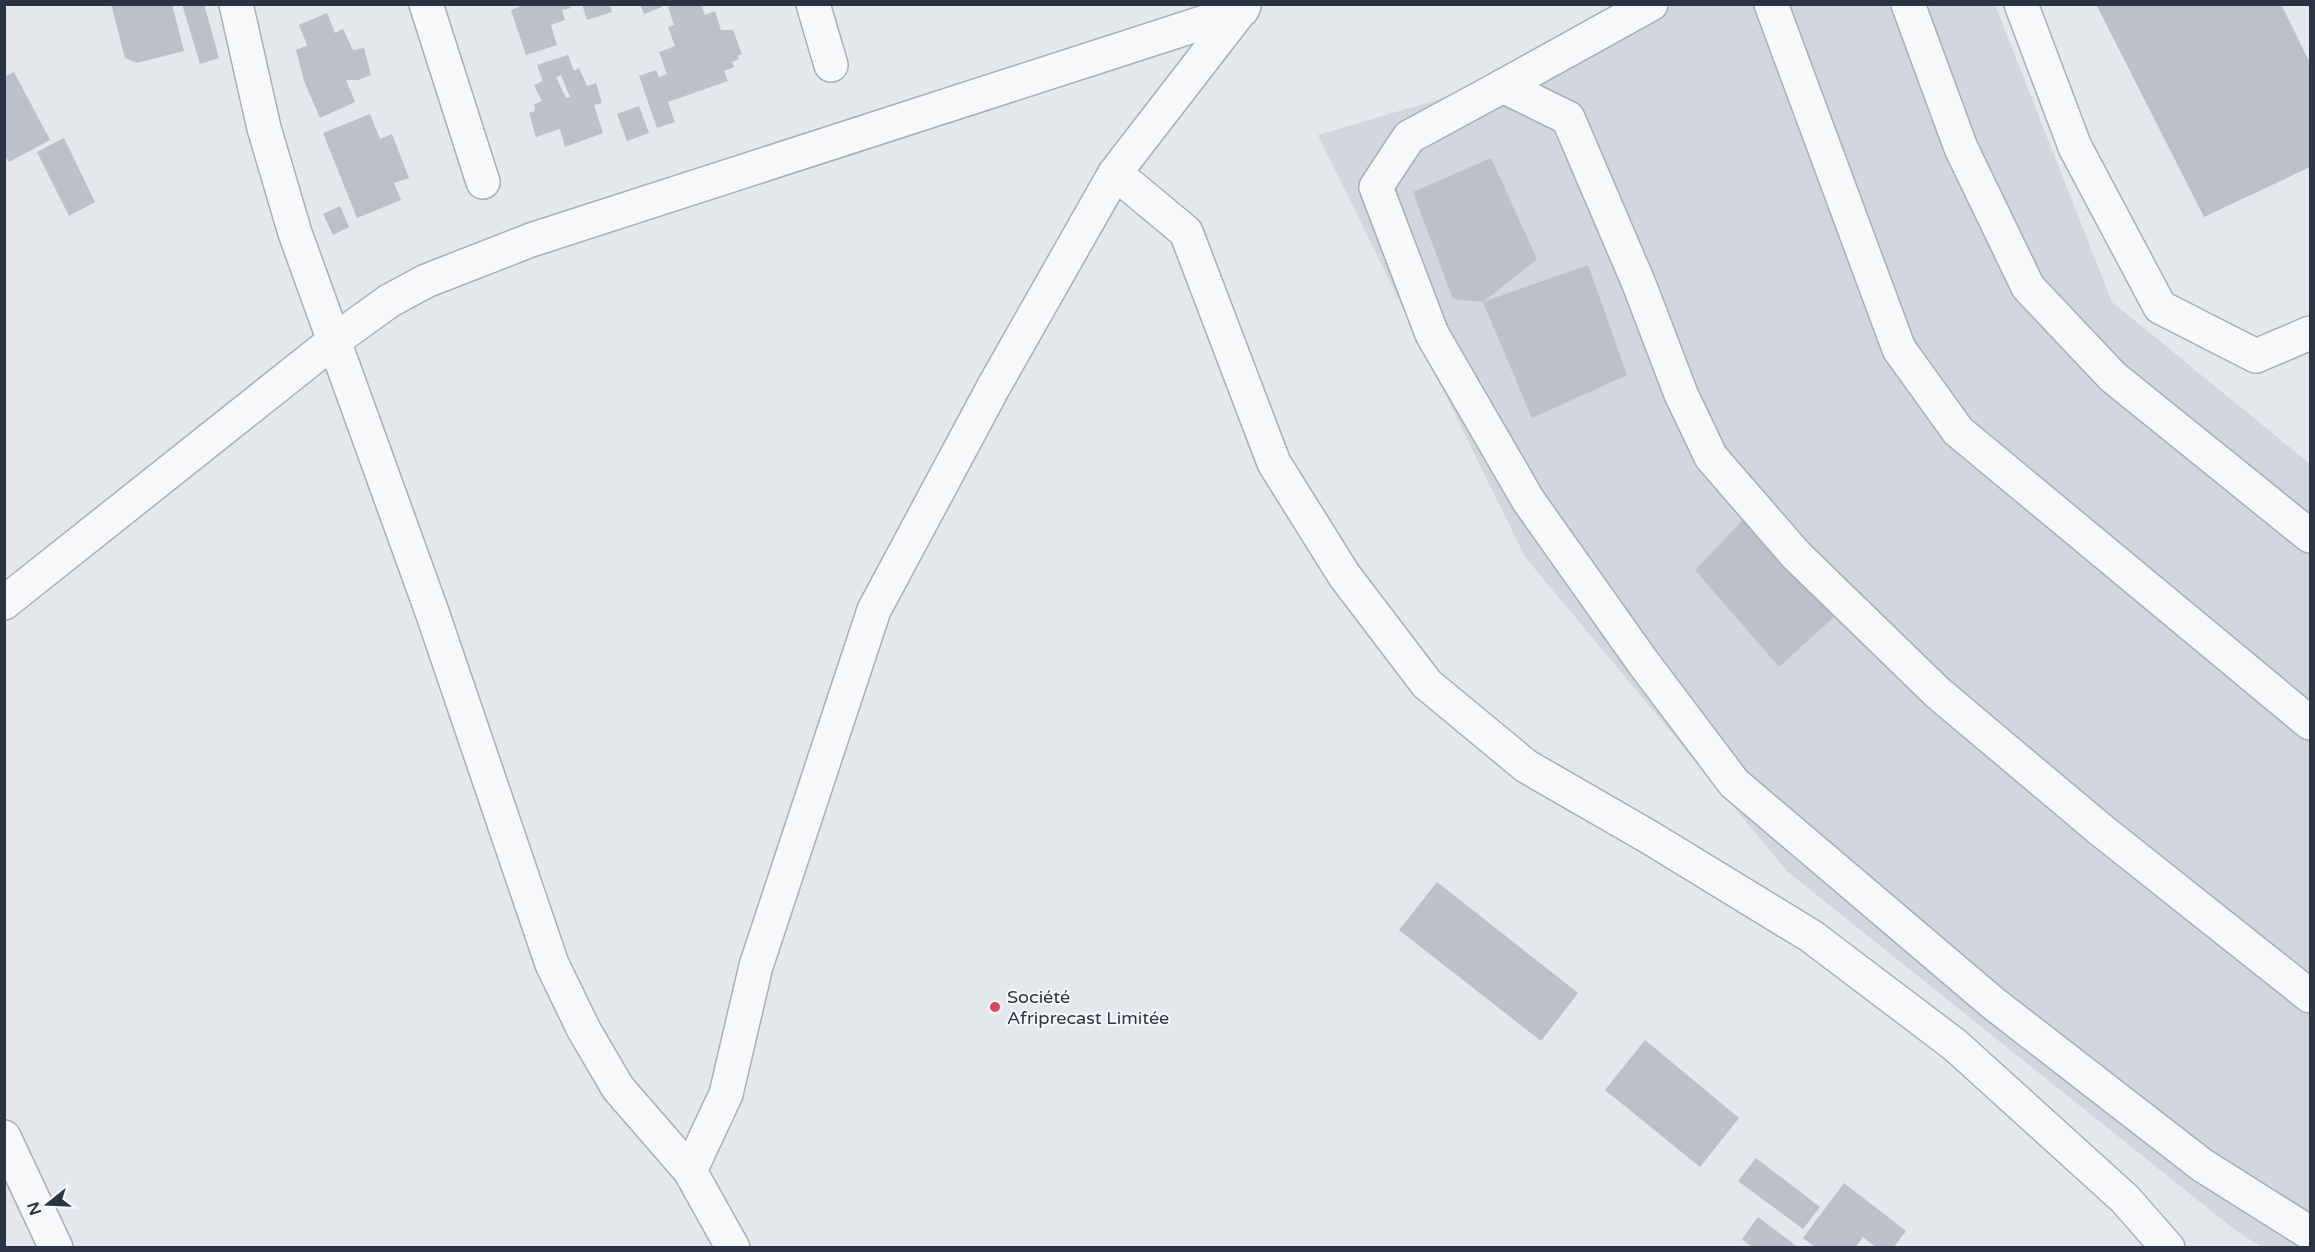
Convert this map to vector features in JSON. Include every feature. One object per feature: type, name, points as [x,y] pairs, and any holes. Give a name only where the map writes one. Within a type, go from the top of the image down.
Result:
[{"type":"street","points":[[236,4],[250,74],[289,212],[428,602],[552,964],[584,1030],[618,1088],[690,1171],[733,1248]]},
{"type":"street","points":[[426,4],[483,182]]},
{"type":"street","points":[[813,4],[831,65]]},
{"type":"street","points":[[1651,4],[1409,137],[1376,187],[1432,334],[1528,500],[1642,661],[1734,783],[1993,1003],[2202,1165],[2310,1233]]},
{"type":"street","points":[[1771,4],[1899,349],[1958,431],[2310,723]]},
{"type":"street","points":[[1908,4],[1961,148],[2028,286],[2113,377],[2310,536]]},
{"type":"street","points":[[2021,4],[2075,147],[2160,307],[2256,356],[2310,333]]},
{"type":"street","points":[[4,603],[335,340],[389,301],[426,281],[531,240],[1244,7]]},
{"type":"street","points":[[690,1171],[726,1094],[756,966],[874,610],[994,386],[1115,173],[1244,7]]},
{"type":"street","points":[[1503,86],[1568,117],[1639,284],[1681,394],[1711,457],[1797,555],[1938,693],[2101,830],[2310,996]]},
{"type":"street","points":[[1115,173],[1186,232],[1274,463],[1344,575],[1427,684],[1526,766],[1649,837],[1811,936],[1946,1038],[2125,1199],[2168,1248]]},
{"type":"street","points":[[4,1137],[56,1248]]},
{"type":"shaded area","points":[[1624,5],[1995,5],[2112,302],[2310,464],[2310,1247],[2261,1247],[2231,1227],[1788,872],[1525,557],[1318,135],[1481,87]]},
{"type":"building","points":[[111,4],[172,4],[184,51],[137,63],[125,58]]},
{"type":"building","points":[[182,4],[204,4],[219,58],[200,64]]},
{"type":"building","points":[[526,4],[569,4],[571,8],[562,10],[565,20],[551,25],[557,45],[526,55],[511,10]]},
{"type":"building","points":[[582,4],[609,4],[612,12],[587,20]]},
{"type":"building","points":[[640,4],[661,4],[662,7],[644,14]]},
{"type":"building","points":[[676,4],[701,4],[705,15],[715,11],[721,30],[733,30],[742,54],[738,56],[739,59],[732,62],[734,67],[724,71],[728,81],[668,102],[675,122],[657,128],[639,76],[656,70],[659,77],[667,74],[659,52],[675,46],[668,27],[674,25],[668,7]]},
{"type":"building","points":[[2096,4],[2281,4],[2310,63],[2310,167],[2204,217]]},
{"type":"building","points":[[327,13],[335,33],[343,29],[353,50],[364,48],[371,75],[358,80],[346,80],[355,102],[320,118],[304,81],[296,50],[331,35],[307,45],[299,25]]},
{"type":"building","points":[[568,55],[574,71],[579,68],[587,86],[596,83],[602,103],[594,105],[603,133],[565,147],[560,129],[536,137],[529,113],[535,111],[534,104],[542,101],[534,85],[543,81],[537,65]],"holes":[[[561,75],[570,97],[566,98],[556,77]]]},
{"type":"building","points":[[14,72],[50,140],[9,162],[4,154],[4,77]]},
{"type":"building","points":[[639,106],[649,133],[627,141],[617,114]]},
{"type":"building","points":[[370,114],[380,139],[392,134],[409,178],[394,183],[401,200],[357,218],[323,133]]},
{"type":"building","points":[[64,138],[95,202],[69,216],[37,152]]},
{"type":"building","points":[[1491,158],[1537,259],[1483,302],[1453,299],[1413,192]]},
{"type":"building","points":[[340,206],[349,227],[333,235],[323,214]]},
{"type":"building","points":[[1588,265],[1627,375],[1532,418],[1483,302]]},
{"type":"building","points":[[1745,518],[1836,615],[1779,667],[1695,570]]},
{"type":"building","points":[[1437,882],[1578,993],[1541,1041],[1399,930]]},
{"type":"building","points":[[1645,1040],[1739,1118],[1700,1167],[1605,1090]]},
{"type":"building","points":[[1756,1158],[1820,1207],[1803,1229],[1738,1181]]},
{"type":"building","points":[[1844,1183],[1906,1231],[1893,1248],[1877,1248],[1863,1237],[1855,1248],[1816,1248],[1803,1238]]},
{"type":"building","points":[[1758,1217],[1799,1248],[1753,1248],[1742,1239]]},
{"type":"place","name":"Société Afriprecast Limitée","points":[[995,1007]]}]
